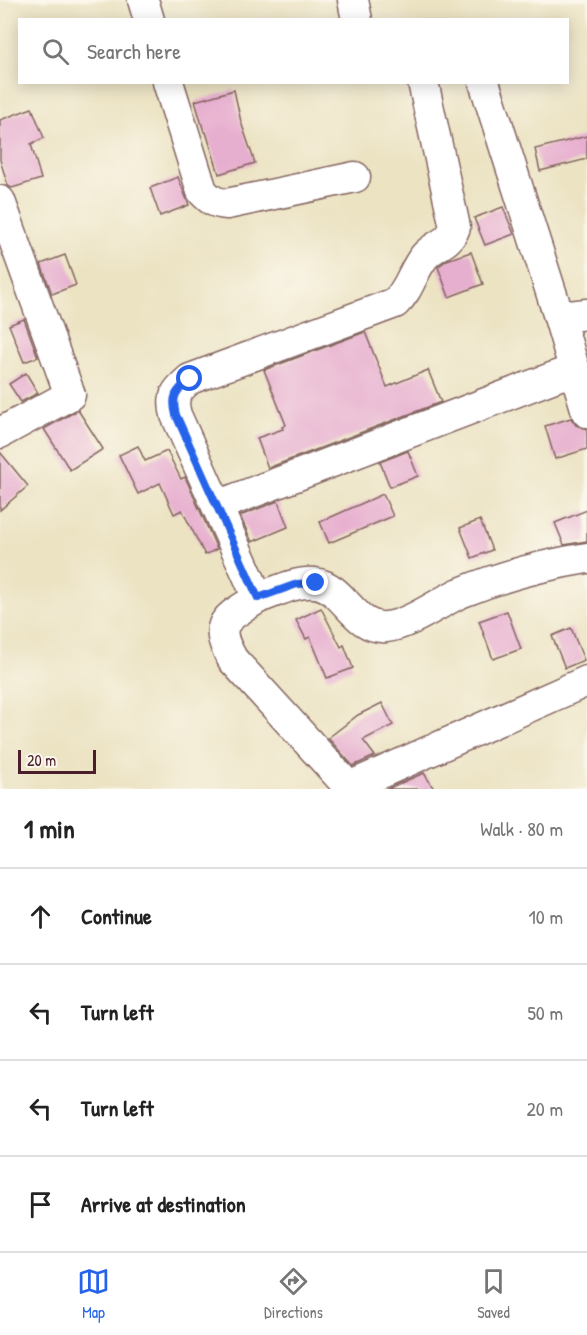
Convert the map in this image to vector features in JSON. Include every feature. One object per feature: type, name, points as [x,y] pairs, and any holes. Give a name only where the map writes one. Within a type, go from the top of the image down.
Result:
[{"type":"street","points":[[143,0],[148,18]]},
{"type":"street","points":[[353,0],[357,18]]},
{"type":"street","points":[[169,84],[202,191],[216,203],[227,204],[355,177]]},
{"type":"street","points":[[258,598],[176,415],[173,402],[178,390],[190,379],[395,303],[405,293],[425,255],[452,237],[455,227],[423,84]]},
{"type":"street","points":[[485,84],[573,315],[575,369],[587,412]]},
{"type":"street","points":[[0,201],[70,395],[0,434]]},
{"type":"street","points":[[217,507],[575,369]]},
{"type":"street","points":[[587,558],[505,576],[459,594],[398,625],[370,626],[333,590],[316,583],[297,584],[258,598],[227,619],[222,628],[222,639],[233,660],[348,788],[587,681]]},
{"type":"building","points":[[234,90],[241,122],[255,163],[219,174],[195,101]]},
{"type":"building","points":[[32,108],[44,138],[31,144],[41,179],[12,188],[8,186],[0,160],[0,120]]},
{"type":"building","points":[[587,136],[587,159],[540,171],[535,149]]},
{"type":"building","points":[[178,177],[189,205],[160,216],[150,188]]},
{"type":"building","points":[[503,207],[514,234],[485,245],[474,218]]},
{"type":"building","points":[[471,252],[483,284],[449,297],[438,267],[447,260]]},
{"type":"building","points":[[65,255],[76,285],[52,294],[41,264]]},
{"type":"building","points":[[24,319],[38,357],[24,362],[9,325]]},
{"type":"building","points":[[365,332],[387,387],[428,370],[441,402],[268,468],[257,438],[283,429],[282,427],[286,425],[264,370]]},
{"type":"building","points":[[26,373],[38,393],[21,402],[9,384]]},
{"type":"building","points":[[78,410],[103,449],[70,470],[44,429]]},
{"type":"building","points":[[571,418],[576,425],[587,429],[587,449],[555,459],[545,426]]},
{"type":"building","points":[[138,446],[145,461],[167,451],[181,479],[185,477],[217,549],[205,555],[182,510],[174,514],[160,483],[138,494],[119,455]]},
{"type":"building","points":[[408,451],[418,476],[390,487],[380,462]]},
{"type":"building","points":[[0,452],[28,486],[0,510]]},
{"type":"building","points":[[383,494],[393,516],[329,543],[320,522]]},
{"type":"building","points":[[278,501],[288,527],[252,542],[240,516]]},
{"type":"building","points":[[587,510],[587,541],[564,545],[555,523]]},
{"type":"building","points":[[480,520],[492,550],[472,558],[460,528]]},
{"type":"building","points":[[321,608],[341,647],[344,645],[353,668],[327,678],[310,637],[306,639],[296,620]]},
{"type":"building","points":[[507,611],[521,649],[493,659],[479,621]]},
{"type":"building","points":[[571,628],[584,660],[565,668],[552,636]]},
{"type":"building","points":[[382,703],[393,725],[363,740],[375,756],[353,766],[328,738],[358,715]]},
{"type":"building","points":[[424,773],[434,789],[387,789]]},
{"type":"route","points":[[190,379],[178,390],[173,402],[176,415],[258,598],[297,584],[316,583]]}]
